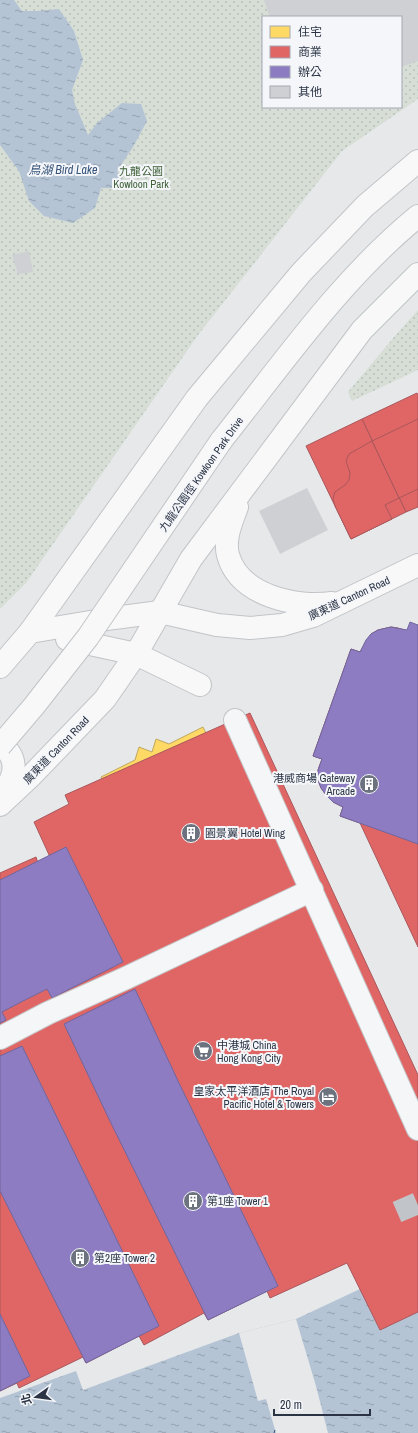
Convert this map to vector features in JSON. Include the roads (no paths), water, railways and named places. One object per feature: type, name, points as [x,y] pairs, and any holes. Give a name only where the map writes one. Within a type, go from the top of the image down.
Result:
[{"type":"main road","points":[[0,667],[30,632],[202,392],[301,273],[365,206],[418,161]]},
{"type":"main road","name":"九龍公園徑 Kowloon Park Drive","points":[[0,746],[34,706],[88,637],[222,441],[324,310],[379,250],[418,216]]},
{"type":"main road","points":[[342,602],[305,604],[270,596],[253,588],[242,580],[234,569],[228,555],[227,541],[229,527],[243,490],[362,330],[418,274]]},
{"type":"main road","name":"廣東道 Canton Road","points":[[0,804],[31,776],[105,699],[136,654],[192,559],[243,490]]},
{"type":"main road","name":"廣東道 Canton Road","points":[[30,632],[160,612],[217,625],[250,628],[282,625],[313,616],[418,565]]},
{"type":"main road","points":[[30,632],[136,654],[200,685]]},
{"type":"main road","points":[[0,743],[10,753],[15,764],[12,778],[0,797]]},
{"type":"street","points":[[235,720],[418,1129]]},
{"type":"street","points":[[0,1038],[48,1013],[126,978],[312,890]]},
{"type":"water","name":"鳥湖 Bird Lake","points":[[0,0],[14,0],[22,11],[59,9],[74,31],[83,60],[72,90],[75,104],[88,135],[97,123],[122,103],[141,104],[147,121],[133,147],[117,171],[127,188],[101,188],[95,208],[73,223],[44,216],[29,201],[19,171],[0,145]]},
{"type":"water","points":[[360,1289],[380,1330],[418,1312],[418,1433],[0,1433],[0,1398],[76,1371],[83,1390],[239,1333],[296,1319]]},
{"type":"tunnel","points":[[397,1212],[418,1203]]},
{"type":"place","name":"港威商場 Gateway Arcade","points":[[369,784]]},
{"type":"place","name":"園景翼 Hotel Wing","points":[[191,833]]},
{"type":"place","name":"中港城 China Hong Kong City","points":[[203,1051]]},
{"type":"place","name":"皇家太平洋酒店 The Royal Pacific Hotel & Towers","points":[[328,1097]]},
{"type":"place","name":"第1座 Tower 1","points":[[193,1201]]},
{"type":"place","name":"第2座 Tower 2","points":[[80,1258]]},
{"type":"park label","name":"九龍公園 Kowloon Park","points":[[141,177]]}]
